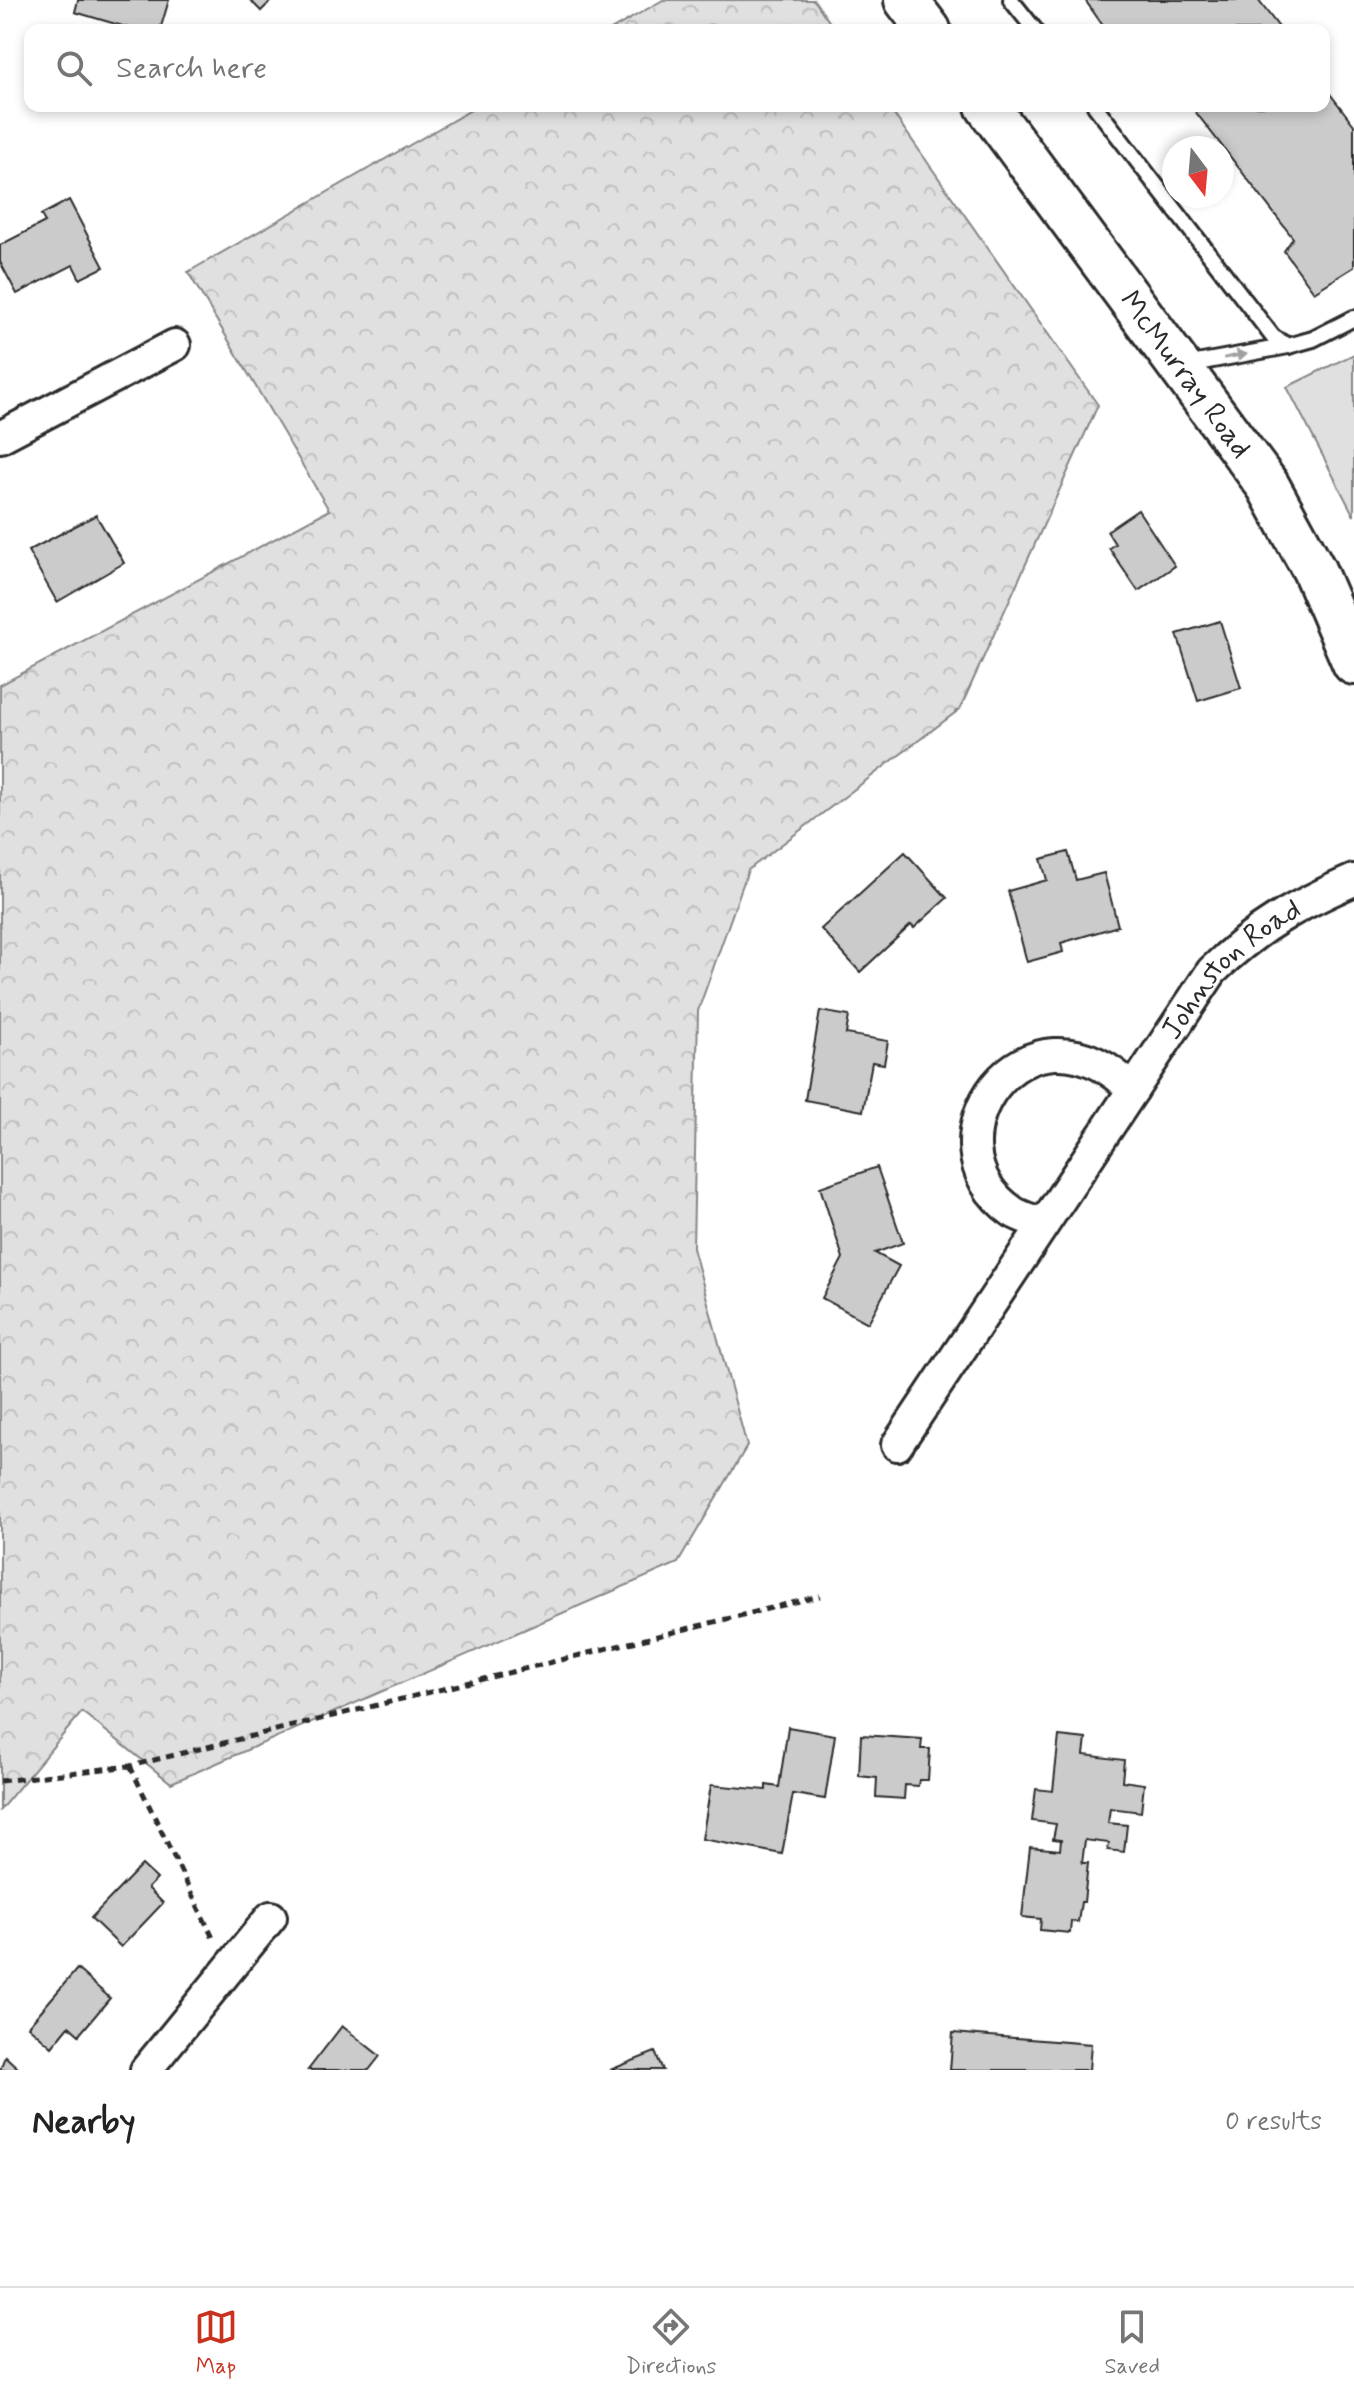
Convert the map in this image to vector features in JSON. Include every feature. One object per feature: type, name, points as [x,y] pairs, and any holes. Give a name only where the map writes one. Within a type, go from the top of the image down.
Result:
[{"type":"main road","points":[[906,0],[924,24]]},
{"type":"main road","name":"McMurray Road","points":[[991,112],[1234,436],[1290,523],[1337,616],[1354,663]]},
{"type":"street","points":[[0,437],[175,345]]},
{"type":"street","name":"Johnston Road","points":[[897,1445],[1212,971],[1242,942],[1278,915],[1354,880]]},
{"type":"street","points":[[1042,1224],[1014,1212],[992,1191],[978,1164],[975,1134],[982,1105],[999,1080],[1024,1062],[1053,1054],[1084,1056],[1111,1068],[1133,1090]]},
{"type":"street","points":[[146,2070],[271,1917]]},
{"type":"lane","points":[[1011,0],[1030,24]]},
{"type":"lane","points":[[1100,112],[1273,337],[1288,346]]},
{"type":"lane","points":[[1181,366],[1288,346],[1313,339],[1354,318]]},
{"type":"path","points":[[0,1781],[130,1766],[820,1596]]},
{"type":"path","points":[[130,1766],[229,1971]]},
{"type":"green space","points":[[663,0],[814,0],[831,24],[621,24]]},
{"type":"green space","points":[[468,112],[892,112],[1098,405],[960,709],[748,870],[698,1011],[693,1248],[747,1446],[678,1563],[171,1783],[82,1712],[0,1810],[0,685],[329,510],[188,272]]},
{"type":"green space","points":[[1354,354],[1354,516],[1287,387]]},
{"type":"building","points":[[78,0],[169,0],[162,24],[116,24],[75,12]]},
{"type":"building","points":[[250,0],[272,0],[261,11]]},
{"type":"building","points":[[1085,0],[1258,0],[1276,24],[1102,24]]},
{"type":"building","points":[[1330,94],[1354,125],[1354,267],[1314,292],[1284,251],[1293,238],[1234,162],[1234,136],[1214,136],[1196,112],[1330,112]]},
{"type":"building","points":[[69,200],[104,267],[80,279],[73,265],[17,294],[0,262],[0,245],[45,222],[41,215]]},
{"type":"building","points":[[1138,510],[1175,566],[1138,591],[1109,548],[1115,544],[1107,531]]},
{"type":"building","points":[[96,515],[124,563],[57,602],[28,551]]},
{"type":"building","points":[[1220,621],[1241,688],[1198,701],[1177,634]]},
{"type":"building","points":[[905,852],[947,898],[914,928],[911,925],[860,972],[821,929]]},
{"type":"building","points":[[1068,852],[1076,880],[1104,873],[1118,926],[1061,943],[1063,952],[1027,962],[1008,891],[1047,880],[1041,859]]},
{"type":"building","points":[[820,1011],[849,1016],[846,1034],[888,1041],[884,1064],[872,1062],[863,1111],[805,1100]]},
{"type":"building","points":[[877,1167],[903,1243],[875,1253],[899,1266],[868,1323],[822,1298],[843,1258],[820,1187]]},
{"type":"building","points":[[788,1727],[835,1735],[825,1799],[793,1794],[782,1854],[702,1839],[711,1785],[766,1790],[766,1785],[779,1787]]},
{"type":"building","points":[[861,1735],[922,1739],[921,1749],[930,1749],[928,1780],[919,1780],[918,1786],[905,1785],[904,1799],[876,1797],[877,1778],[859,1776]]},
{"type":"building","points":[[1059,1736],[1086,1739],[1084,1755],[1124,1760],[1122,1781],[1144,1784],[1141,1812],[1110,1808],[1108,1823],[1127,1825],[1124,1852],[1108,1850],[1109,1843],[1085,1840],[1082,1863],[1088,1863],[1084,1902],[1081,1902],[1078,1922],[1071,1921],[1070,1933],[1040,1930],[1041,1919],[1022,1917],[1030,1847],[1060,1850],[1061,1840],[1053,1839],[1056,1824],[1032,1821],[1036,1789],[1053,1791]]},
{"type":"building","points":[[142,1865],[157,1879],[148,1888],[163,1903],[121,1947],[91,1918]]},
{"type":"building","points":[[77,1969],[110,1998],[79,2035],[69,2026],[52,2047],[28,2026]]},
{"type":"building","points":[[342,2026],[380,2056],[369,2070],[308,2070]]},
{"type":"building","points":[[953,2033],[1091,2044],[1089,2070],[950,2070]]},
{"type":"building","points":[[655,2052],[663,2070],[610,2070]]},
{"type":"building","points":[[5,2056],[20,2070],[0,2070]]}]
